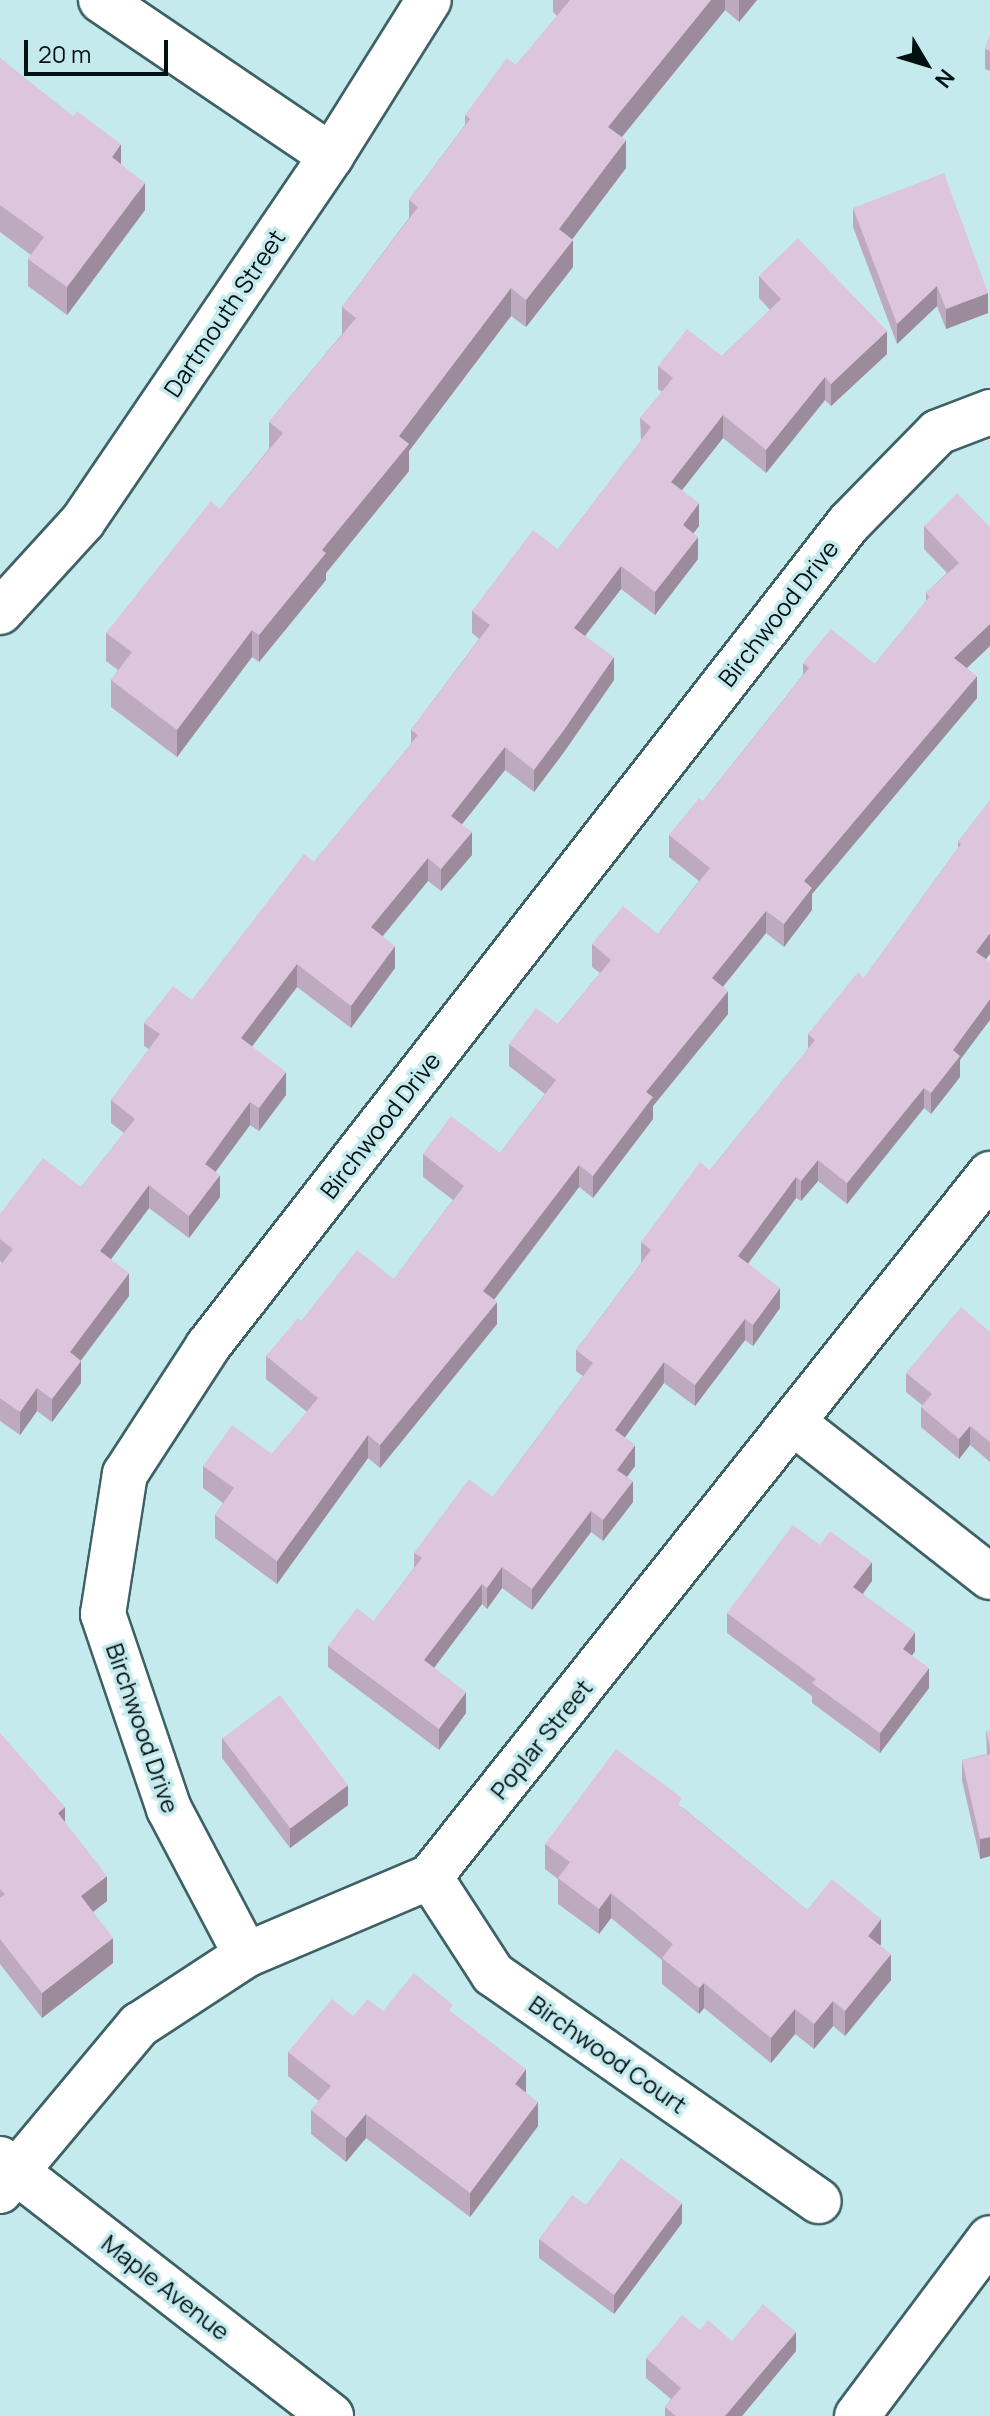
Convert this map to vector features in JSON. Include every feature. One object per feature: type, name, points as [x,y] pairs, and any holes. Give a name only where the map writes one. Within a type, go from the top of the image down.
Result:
[{"type":"street","points":[[101,0],[331,156]]},
{"type":"street","name":"Dartmouth Street","points":[[0,612],[83,521],[331,156],[429,0]]},
{"type":"street","name":"Birchwood Drive","points":[[246,1955],[169,1809],[103,1614],[125,1474],[208,1346],[849,523],[938,432],[990,412]]},
{"type":"street","name":"Poplar Street","points":[[5,2174],[139,2025],[246,1955],[430,1877],[795,1424],[990,1174]]},
{"type":"street","points":[[795,1424],[990,1577]]},
{"type":"street","name":"Birchwood Court","points":[[430,1877],[493,1974],[819,2201]]},
{"type":"street","name":"Maple Avenue","points":[[5,2174],[331,2416]]},
{"type":"street","points":[[857,2416],[990,2238]]},
{"type":"building","points":[[570,0],[711,0],[608,127],[626,140],[559,229],[573,240],[526,300],[511,288],[399,436],[409,444],[322,550],[326,553],[259,635],[252,630],[177,730],[111,680],[132,652],[106,633],[211,501],[220,509],[283,433],[269,422],[356,318],[342,307],[418,207],[409,200],[470,119],[465,115],[507,58],[516,65]]},
{"type":"building","points":[[0,58],[73,116],[77,111],[121,144],[112,157],[145,183],[67,287],[28,259],[44,237],[0,205]]},
{"type":"building","points":[[944,173],[988,293],[946,309],[937,286],[897,324],[853,208]]},
{"type":"building","points":[[798,238],[887,331],[831,384],[825,377],[766,450],[723,415],[671,482],[699,503],[683,525],[698,537],[655,592],[621,566],[574,628],[614,657],[564,730],[534,770],[505,747],[451,816],[472,832],[441,869],[428,858],[371,927],[395,946],[351,1006],[297,964],[241,1038],[286,1072],[259,1108],[250,1102],[205,1164],[220,1175],[189,1216],[149,1185],[100,1251],[129,1273],[70,1352],[81,1361],[52,1399],[37,1388],[20,1412],[0,1398],[0,1266],[13,1249],[0,1239],[0,1214],[43,1158],[81,1187],[135,1119],[111,1100],[160,1034],[144,1023],[173,986],[192,1000],[304,854],[314,862],[418,735],[411,730],[490,625],[472,611],[533,530],[558,549],[651,427],[640,418],[673,378],[658,366],[687,329],[722,356],[781,299],[759,276]]},
{"type":"building","points":[[957,493],[990,527],[990,624],[954,658],[977,676],[804,881],[812,888],[784,924],[766,911],[712,978],[728,991],[646,1092],[653,1097],[593,1176],[579,1165],[483,1291],[497,1302],[380,1445],[368,1435],[277,1561],[215,1515],[234,1488],[203,1466],[232,1425],[272,1454],[318,1398],[266,1356],[298,1318],[301,1321],[357,1250],[394,1279],[464,1186],[423,1154],[451,1116],[500,1153],[556,1080],[509,1044],[536,1008],[558,1024],[611,960],[592,944],[623,906],[658,934],[710,868],[669,835],[699,798],[703,801],[809,668],[803,663],[831,629],[875,664],[929,597],[926,593],[959,563],[924,526]]},
{"type":"building","points":[[990,800],[990,933],[976,952],[990,962],[990,999],[953,1050],[960,1056],[931,1093],[924,1088],[847,1183],[818,1160],[801,1181],[796,1177],[738,1256],[780,1288],[753,1325],[745,1319],[695,1385],[664,1362],[615,1430],[635,1445],[617,1470],[633,1481],[603,1520],[591,1511],[532,1589],[502,1567],[487,1588],[482,1584],[424,1660],[466,1692],[439,1729],[328,1646],[357,1608],[374,1621],[422,1558],[414,1553],[469,1479],[493,1497],[593,1363],[576,1350],[651,1250],[641,1242],[700,1162],[710,1170],[815,1040],[808,1034],[858,972],[864,978]]},
{"type":"building","points":[[961,1307],[990,1332],[990,1442],[970,1426],[959,1439],[921,1407],[932,1394],[906,1373]]},
{"type":"building","points":[[793,1525],[820,1545],[830,1531],[872,1562],[853,1587],[915,1632],[903,1649],[929,1668],[880,1733],[812,1683],[816,1679],[727,1613]]},
{"type":"building","points":[[280,1695],[348,1785],[291,1829],[222,1738]]},
{"type":"building","points":[[0,1733],[65,1807],[58,1813],[107,1876],[81,1896],[113,1938],[42,1993],[0,1939],[0,1898],[5,1894],[0,1889]]},
{"type":"building","points":[[616,1749],[682,1798],[678,1804],[807,1910],[832,1879],[881,1919],[868,1936],[891,1954],[845,2011],[833,2001],[814,2024],[795,2009],[771,2038],[704,1983],[699,1988],[662,1958],[673,1944],[611,1893],[599,1909],[558,1878],[570,1862],[545,1844]]},
{"type":"building","points":[[990,1754],[990,1837],[980,1839],[962,1760]]},
{"type":"building","points":[[414,1973],[453,2005],[449,2010],[526,2069],[515,2084],[538,2102],[470,2193],[366,2114],[346,2138],[311,2110],[331,2086],[288,2052],[332,1999],[353,2016],[368,1999],[383,2011]]},
{"type":"building","points":[[621,2158],[682,2203],[614,2295],[539,2239],[572,2195],[586,2205]]},
{"type":"building","points":[[763,2304],[796,2332],[725,2416],[676,2416],[665,2407],[681,2388],[646,2358],[682,2315],[700,2330],[708,2320],[732,2341]]}]
